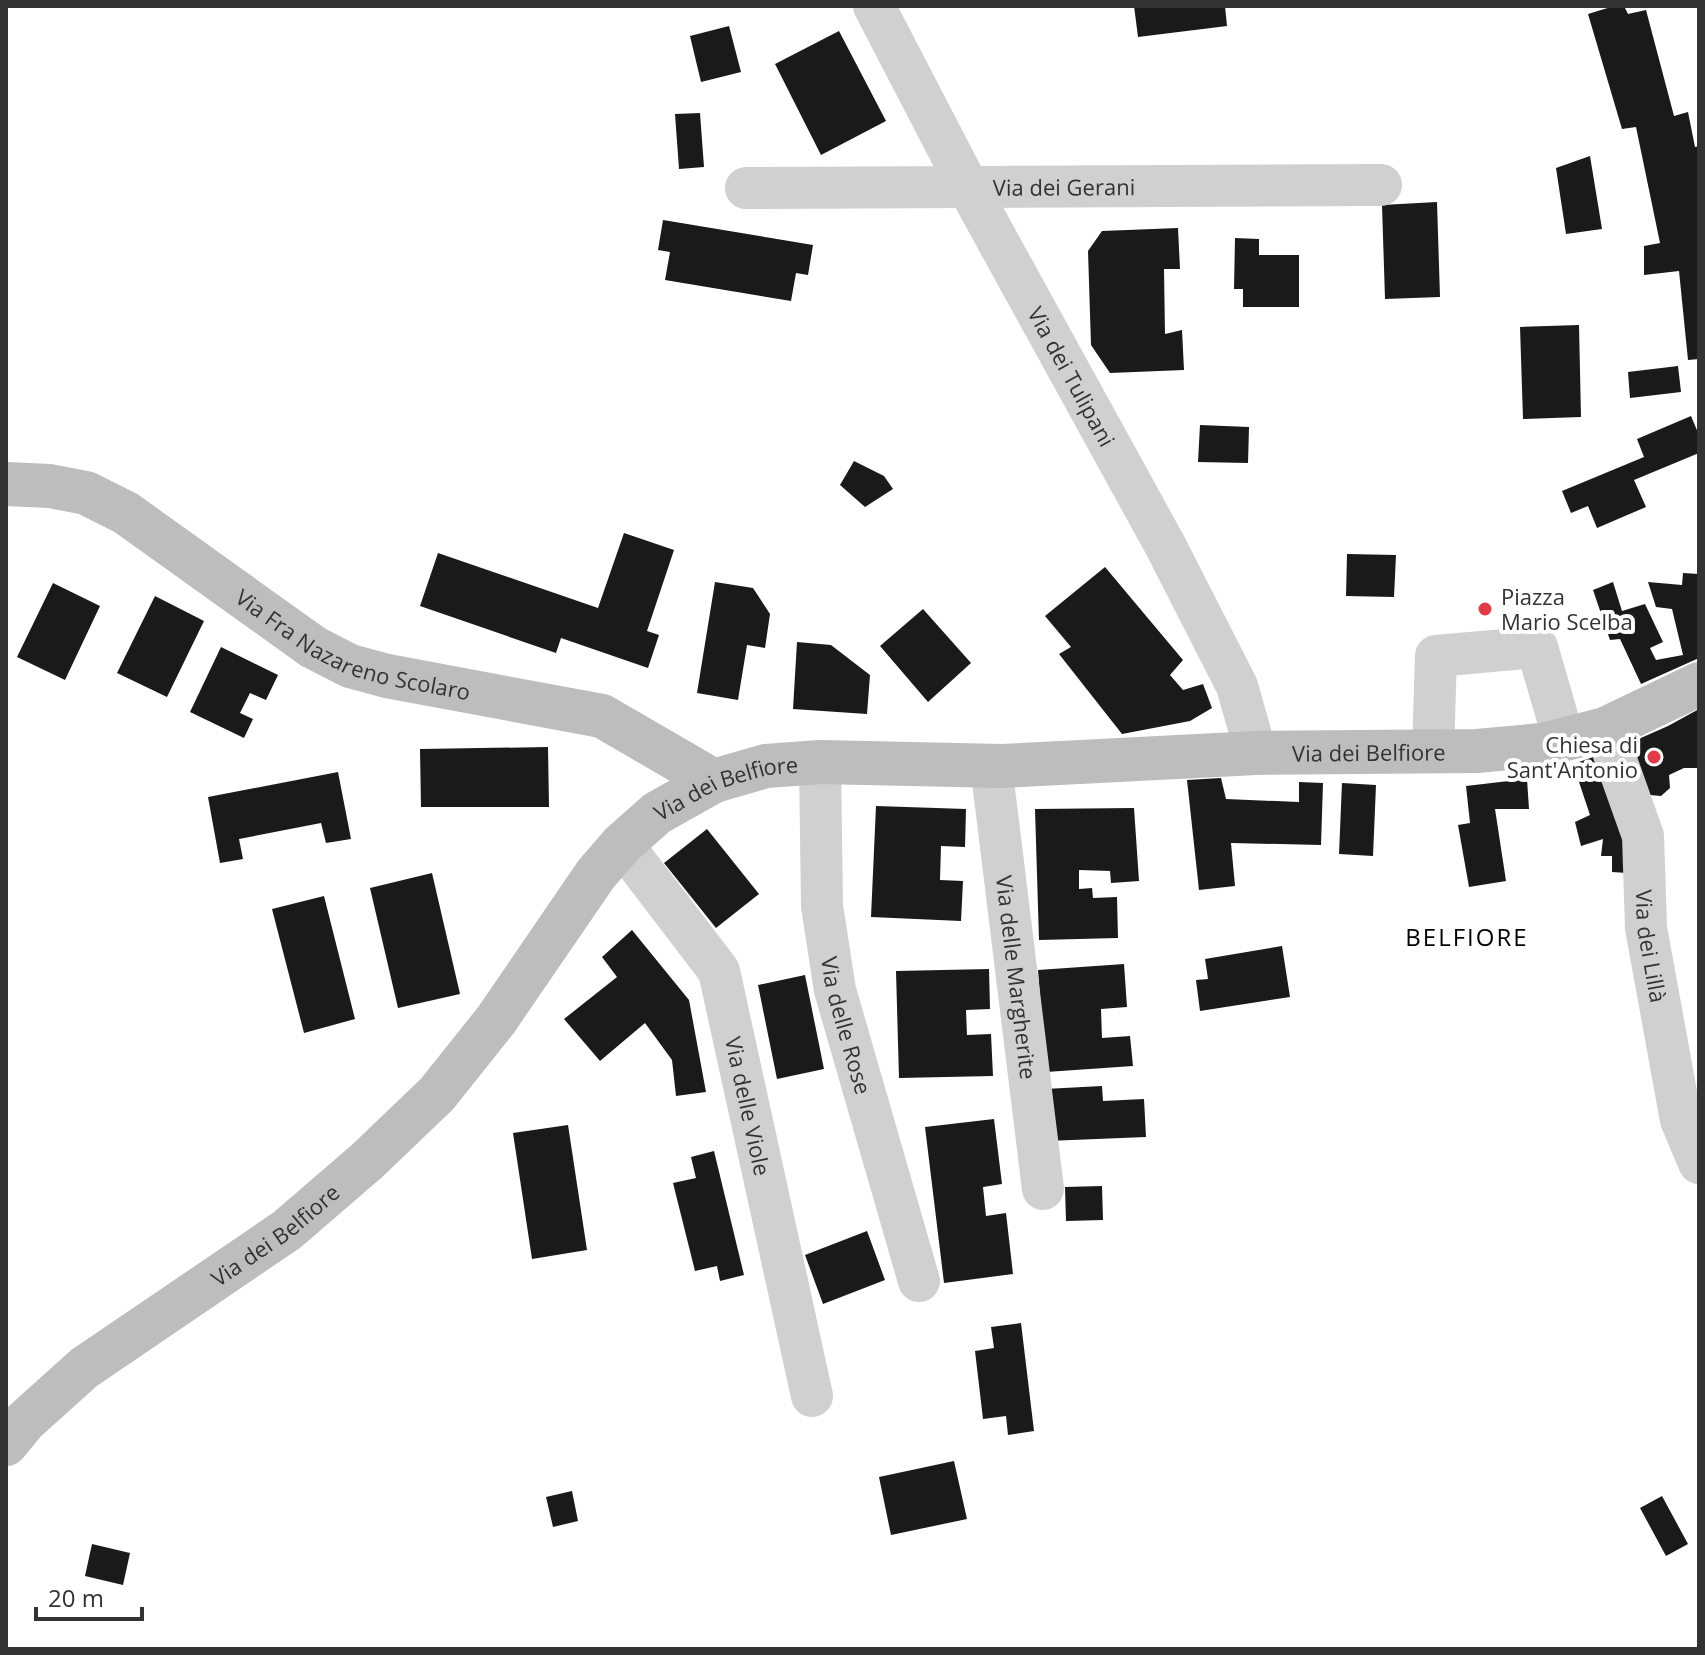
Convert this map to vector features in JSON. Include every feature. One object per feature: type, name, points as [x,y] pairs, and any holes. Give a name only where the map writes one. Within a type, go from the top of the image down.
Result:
[{"type":"street","name":"Via dei Tulipani","points":[[874,6],[968,187],[1165,545],[1237,686],[1256,753]]},
{"type":"street","name":"Via dei Gerani","points":[[746,188],[1381,185]]},
{"type":"street","name":"Via Fra Nazareno Scolaro","points":[[6,484],[50,486],[86,493],[126,513],[313,647],[350,666],[387,676],[602,716],[714,781]]},
{"type":"street","points":[[1433,751],[1436,656],[1522,648],[1537,647],[1564,740]]},
{"type":"street","name":"Via dei Belfiore","points":[[6,1444],[24,1422],[84,1368],[287,1230],[367,1161],[437,1094],[496,1020],[596,874],[622,844],[657,813],[714,781],[766,766],[820,762],[991,765],[1256,753],[1477,751],[1529,747],[1605,729],[1699,684]]},
{"type":"street","name":"Via dei Lillà","points":[[1605,729],[1643,836],[1646,928],[1687,1086],[1681,1120],[1699,1163]]},
{"type":"street","name":"Via delle Rose","points":[[820,762],[822,906],[835,990],[919,1281]]},
{"type":"street","name":"Via delle Margherite","points":[[991,765],[1043,1189]]},
{"type":"street","name":"Via delle Viole","points":[[622,844],[719,971],[812,1396]]},
{"type":"building","points":[[1134,6],[1225,6],[1227,26],[1138,37]]},
{"type":"building","points":[[1624,6],[1628,14],[1646,10],[1674,116],[1688,112],[1695,147],[1699,146],[1699,359],[1688,360],[1679,271],[1644,275],[1644,246],[1660,243],[1636,127],[1622,129],[1588,14]]},
{"type":"building","points":[[729,26],[741,72],[701,82],[690,36]]},
{"type":"building","points":[[839,31],[886,121],[821,155],[775,64]]},
{"type":"building","points":[[700,113],[704,167],[679,169],[675,114]]},
{"type":"building","points":[[1590,156],[1602,229],[1566,234],[1556,168]]},
{"type":"building","points":[[1437,202],[1440,297],[1385,299],[1382,205]]},
{"type":"building","points":[[663,220],[813,245],[808,275],[796,273],[791,301],[665,280],[670,252],[658,250]]},
{"type":"building","points":[[1178,228],[1180,269],[1164,269],[1165,334],[1182,330],[1184,370],[1110,373],[1091,345],[1088,251],[1102,231]]},
{"type":"building","points":[[1235,238],[1259,239],[1259,255],[1299,255],[1299,307],[1243,307],[1243,289],[1234,289]]},
{"type":"building","points":[[1579,325],[1581,417],[1523,419],[1520,327]]},
{"type":"building","points":[[1678,366],[1681,392],[1630,398],[1628,372]]},
{"type":"building","points":[[1691,416],[1699,435],[1699,453],[1634,480],[1646,507],[1597,528],[1588,506],[1571,513],[1562,491],[1644,457],[1637,439]]},
{"type":"building","points":[[1200,425],[1249,427],[1248,463],[1198,462]]},
{"type":"building","points":[[854,461],[884,476],[893,489],[865,507],[840,485]]},
{"type":"building","points":[[624,533],[674,550],[647,631],[659,635],[648,668],[561,638],[556,653],[420,606],[438,553],[598,608]]},
{"type":"building","points":[[1347,554],[1396,555],[1394,597],[1346,596]]},
{"type":"building","points":[[1105,567],[1183,660],[1170,675],[1183,690],[1203,684],[1212,708],[1190,721],[1122,734],[1059,654],[1071,647],[1045,616]]},
{"type":"building","points":[[1683,573],[1699,574],[1699,658],[1641,684],[1620,639],[1610,640],[1593,590],[1613,582],[1622,611],[1645,604],[1663,642],[1650,648],[1656,660],[1683,655],[1672,609],[1656,607],[1648,582],[1682,585]]},
{"type":"building","points":[[715,582],[753,588],[770,614],[765,648],[747,645],[738,700],[697,693]]},
{"type":"building","points":[[53,583],[100,606],[65,680],[17,657]]},
{"type":"building","points":[[155,596],[204,621],[167,697],[117,673]]},
{"type":"building","points":[[923,609],[971,663],[928,702],[880,646]]},
{"type":"building","points":[[797,642],[831,645],[870,675],[867,714],[793,709]]},
{"type":"building","points":[[221,647],[278,675],[266,700],[250,693],[240,713],[253,719],[244,738],[190,712]]},
{"type":"building","name":"Chiesa di Sant'Antonio","points":[[1699,709],[1699,768],[1684,768],[1669,775],[1670,788],[1661,796],[1650,795],[1625,745]]},
{"type":"building","points":[[548,747],[549,807],[421,807],[420,749]]},
{"type":"building","points":[[1602,754],[1624,818],[1627,873],[1612,872],[1612,856],[1601,856],[1603,839],[1581,846],[1575,822],[1590,815],[1573,764]]},
{"type":"building","points":[[338,772],[351,839],[326,843],[321,823],[239,839],[243,859],[220,863],[208,797]]},
{"type":"building","points":[[1221,778],[1226,799],[1299,802],[1299,782],[1323,783],[1321,845],[1231,843],[1235,886],[1199,890],[1187,780]]},
{"type":"building","points":[[1527,779],[1529,809],[1495,809],[1506,881],[1469,887],[1458,825],[1470,823],[1466,786]]},
{"type":"building","points":[[1342,783],[1376,785],[1373,856],[1339,854]]},
{"type":"building","points":[[876,806],[966,809],[965,847],[941,846],[940,880],[963,881],[961,921],[871,917]]},
{"type":"building","points":[[1134,808],[1139,881],[1111,883],[1110,871],[1079,870],[1079,889],[1092,888],[1093,898],[1117,897],[1118,938],[1039,940],[1035,809]]},
{"type":"building","points":[[707,829],[759,894],[716,928],[664,863]]},
{"type":"building","points":[[432,873],[460,994],[398,1008],[370,888]]},
{"type":"building","points":[[324,896],[355,1019],[304,1033],[272,909]]},
{"type":"building","points":[[632,930],[689,1000],[706,1092],[676,1096],[672,1060],[645,1023],[600,1061],[564,1019],[617,977],[602,957]]},
{"type":"building","points":[[1282,946],[1290,997],[1200,1011],[1196,980],[1208,979],[1205,959]]},
{"type":"building","points":[[1124,964],[1127,1007],[1101,1009],[1102,1038],[1130,1036],[1133,1066],[1046,1072],[1038,970]]},
{"type":"building","points":[[989,969],[990,1009],[966,1010],[967,1035],[991,1034],[993,1076],[899,1078],[896,971]]},
{"type":"building","points":[[805,975],[824,1069],[777,1079],[758,985]]},
{"type":"building","points":[[1102,1086],[1103,1101],[1144,1099],[1146,1137],[1047,1141],[1045,1089]]},
{"type":"building","points":[[994,1119],[1002,1184],[983,1187],[986,1216],[1006,1213],[1013,1274],[944,1283],[925,1127]]},
{"type":"building","points":[[568,1125],[587,1250],[532,1259],[513,1133]]},
{"type":"building","points":[[714,1151],[744,1275],[720,1281],[717,1266],[695,1271],[673,1183],[696,1178],[691,1157]]},
{"type":"building","points":[[1102,1186],[1103,1220],[1066,1221],[1065,1187]]},
{"type":"building","points":[[867,1231],[885,1280],[823,1304],[805,1255]]},
{"type":"building","points":[[1021,1323],[1034,1431],[1008,1435],[1006,1416],[983,1419],[975,1351],[994,1348],[991,1327]]},
{"type":"building","points":[[954,1461],[967,1519],[891,1535],[879,1477]]},
{"type":"building","points":[[572,1491],[578,1521],[553,1527],[546,1497]]},
{"type":"building","points":[[1662,1496],[1688,1544],[1666,1556],[1640,1508]]},
{"type":"building","points":[[92,1544],[130,1553],[123,1585],[85,1576]]},
{"type":"place","name":"Piazza Mario Scelba","points":[[1485,609]]},
{"type":"place","name":"Chiesa di Sant'Antonio","points":[[1654,757]]},
{"type":"district","name":"BELFIORE","points":[[1467,936]]}]
